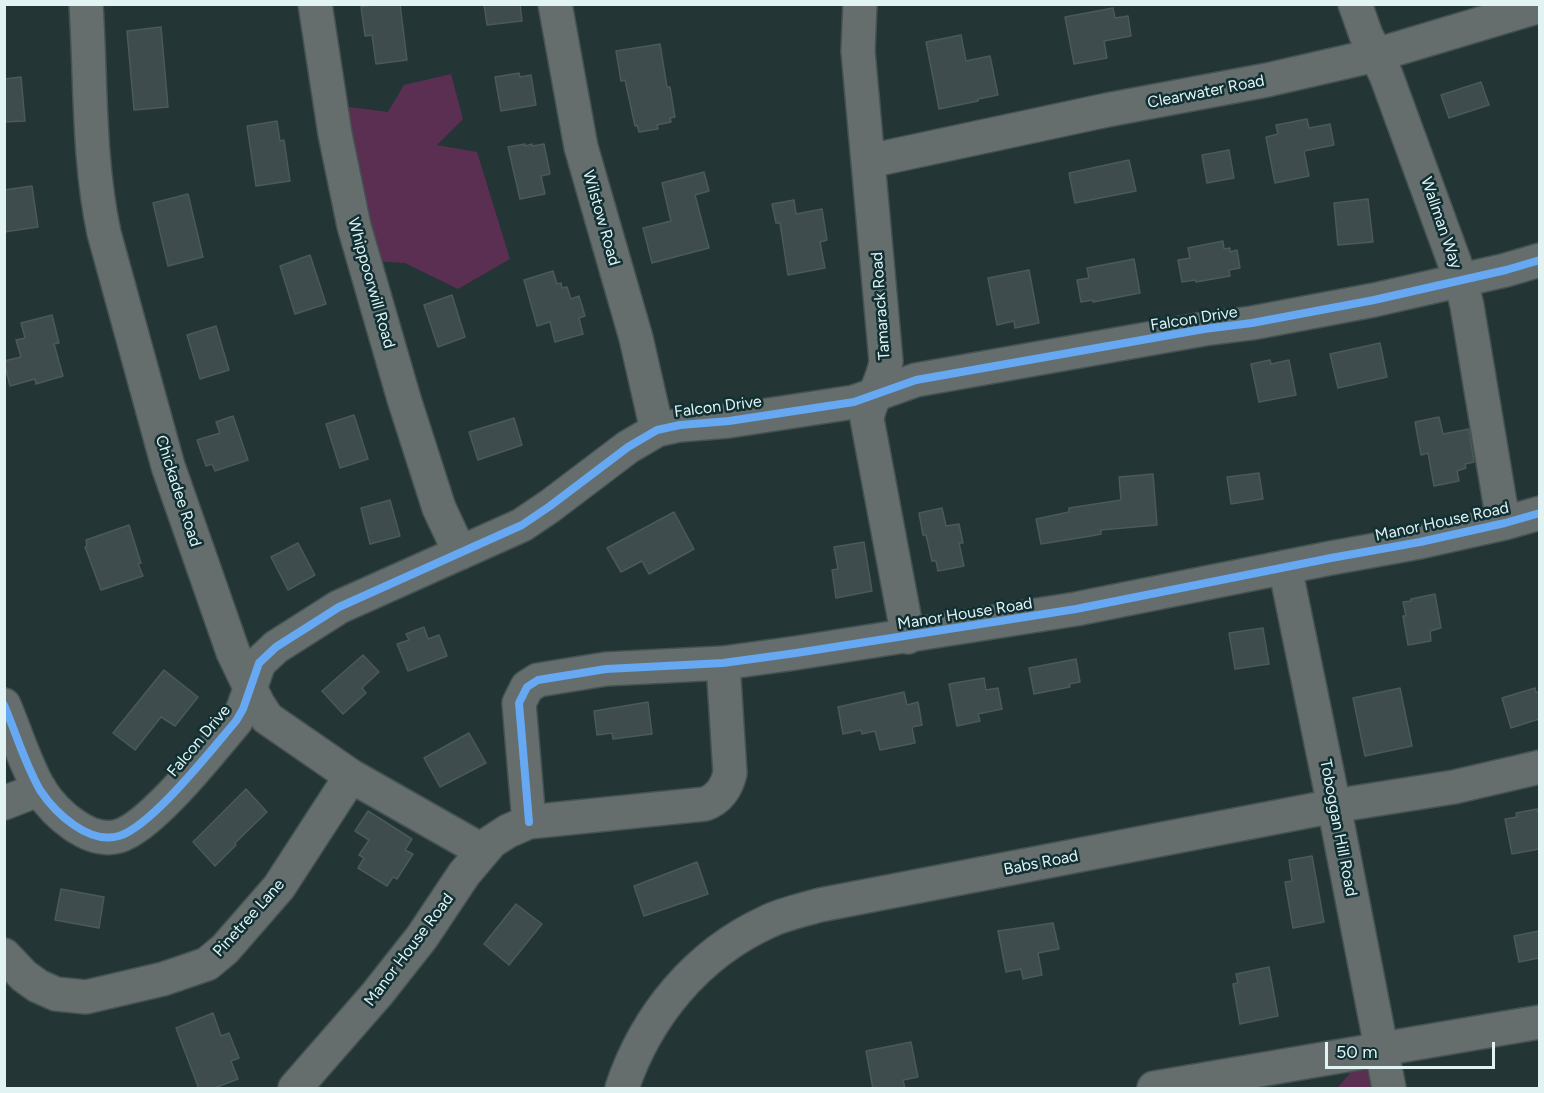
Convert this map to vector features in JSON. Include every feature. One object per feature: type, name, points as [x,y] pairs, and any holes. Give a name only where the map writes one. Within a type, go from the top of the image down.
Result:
[{"type":"street","name":"Chickadee Road","points":[[86,4],[91,135],[97,198],[104,233],[168,466],[233,652],[267,718],[351,776],[483,851]]},
{"type":"street","name":"Whippoorwill Road","points":[[315,4],[335,134],[354,226],[435,497],[460,553]]},
{"type":"street","name":"Wilstow Road","points":[[555,4],[581,147],[636,338],[657,430]]},
{"type":"street","name":"Tamarack Road","points":[[860,4],[858,51],[886,361],[885,374],[869,408],[867,419],[908,637]]},
{"type":"street","name":"Wallman Way","points":[[1355,4],[1366,35],[1386,75],[1461,280],[1505,523]]},
{"type":"street","name":"Clearwater Road","points":[[868,161],[1267,80],[1376,55],[1539,6]]},
{"type":"street","name":"Falcon Drive","points":[[4,705],[40,789],[60,814],[93,835],[109,838],[126,833],[138,826],[163,803],[236,721],[243,709],[256,669],[265,656],[339,607],[522,525],[628,447],[657,430],[680,424],[729,421],[854,402],[876,392],[916,380],[1204,329],[1252,324],[1374,300],[1539,260]]},
{"type":"street","name":"Manor House Road","points":[[529,822],[519,709],[521,696],[527,687],[538,680],[606,669],[723,663],[908,637],[1076,609],[1420,542],[1539,513]]},
{"type":"street","name":"Toboggan Hill Road","points":[[1285,567],[1389,1089]]},
{"type":"street","name":"Manor House Road","points":[[296,1089],[422,937],[464,874],[491,842],[508,831],[529,822],[705,804],[717,798],[728,782],[730,773],[723,663]]},
{"type":"street","name":"Babs Road","points":[[622,1089],[644,1034],[672,995],[700,966],[733,939],[768,921],[820,904],[1334,806],[1454,787],[1539,767]]},
{"type":"street","name":"Pinetree Lane","points":[[4,955],[24,976],[38,986],[56,994],[86,997],[174,976],[207,964],[225,949],[279,887],[351,776]]},
{"type":"street","points":[[4,803],[40,789]]},
{"type":"street","points":[[1154,1089],[1539,1022]]},
{"type":"shaded area","points":[[451,74],[463,119],[437,145],[477,152],[510,259],[458,289],[405,263],[375,261],[342,106],[388,112],[404,85]]},
{"type":"shaded area","points":[[1362,1060],[1370,1061],[1380,1088],[1337,1088]]},
{"type":"building","points":[[400,4],[407,60],[376,64],[372,35],[365,36],[361,7]]},
{"type":"building","points":[[484,4],[520,4],[522,21],[487,25]]},
{"type":"building","points":[[1113,8],[1115,18],[1128,16],[1131,36],[1104,41],[1107,58],[1074,64],[1065,17]]},
{"type":"building","points":[[161,27],[168,107],[134,110],[127,31]]},
{"type":"building","points":[[961,35],[966,61],[990,56],[998,95],[939,109],[926,42]]},
{"type":"building","points":[[660,44],[675,117],[670,118],[671,122],[657,125],[658,129],[639,132],[637,125],[635,126],[625,80],[621,81],[616,51]]},
{"type":"building","points":[[519,73],[520,77],[531,75],[536,105],[501,111],[495,77]]},
{"type":"building","points":[[21,77],[25,121],[4,122],[4,79]]},
{"type":"building","points":[[1481,82],[1489,105],[1449,118],[1441,95]]},
{"type":"building","points":[[1307,119],[1309,128],[1330,124],[1334,145],[1304,151],[1309,176],[1275,183],[1266,137],[1278,134],[1276,125]]},
{"type":"building","points":[[277,121],[280,141],[284,140],[290,181],[256,186],[247,126]]},
{"type":"building","points":[[525,144],[525,146],[532,144],[532,146],[544,144],[550,174],[541,176],[545,194],[520,199],[508,147]]},
{"type":"building","points":[[1229,150],[1234,178],[1207,183],[1202,155]]},
{"type":"building","points":[[1129,160],[1136,191],[1075,203],[1069,173]]},
{"type":"building","points":[[704,172],[709,191],[695,195],[709,248],[652,263],[643,228],[671,221],[662,183]]},
{"type":"building","points":[[32,186],[38,227],[4,232],[4,190]]},
{"type":"building","points":[[188,194],[203,257],[168,266],[153,203]]},
{"type":"building","points":[[1368,199],[1373,242],[1338,245],[1334,203]]},
{"type":"building","points":[[794,200],[796,214],[822,209],[827,240],[820,242],[825,268],[788,275],[780,223],[776,223],[772,204]]},
{"type":"building","points":[[1223,241],[1224,249],[1230,248],[1230,252],[1237,250],[1240,268],[1229,270],[1230,276],[1182,282],[1178,260],[1190,258],[1188,248]]},
{"type":"building","points":[[310,255],[326,304],[295,314],[280,266]]},
{"type":"building","points":[[1134,259],[1140,293],[1093,302],[1093,300],[1081,302],[1077,280],[1089,278],[1087,268]]},
{"type":"building","points":[[1029,270],[1039,323],[1015,328],[1014,321],[997,325],[988,278]]},
{"type":"building","points":[[553,271],[557,284],[561,283],[562,288],[567,287],[571,299],[579,296],[585,316],[579,318],[583,334],[555,342],[550,322],[537,326],[524,280]]},
{"type":"building","points":[[452,295],[465,337],[438,347],[424,305]]},
{"type":"building","points":[[52,315],[59,343],[54,344],[63,376],[36,384],[35,379],[10,386],[4,361],[21,357],[16,340],[25,338],[21,323]]},
{"type":"building","points":[[216,326],[229,370],[200,379],[187,335]]},
{"type":"building","points":[[1380,343],[1387,377],[1338,388],[1330,354]]},
{"type":"building","points":[[1270,360],[1271,364],[1289,360],[1296,395],[1259,402],[1251,364]]},
{"type":"building","points":[[354,415],[368,459],[340,468],[326,424]]},
{"type":"building","points":[[233,416],[248,460],[215,471],[212,464],[206,466],[197,440],[220,433],[216,422]]},
{"type":"building","points":[[1439,417],[1443,434],[1469,429],[1474,462],[1465,464],[1466,468],[1457,471],[1459,481],[1434,486],[1428,453],[1421,455],[1415,422]]},
{"type":"building","points":[[514,418],[522,445],[478,460],[469,432]]},
{"type":"building","points":[[1259,473],[1263,499],[1231,504],[1227,477]]},
{"type":"building","points":[[1153,474],[1157,525],[1101,530],[1101,534],[1041,544],[1036,519],[1069,512],[1069,508],[1121,500],[1119,477]]},
{"type":"building","points":[[390,500],[400,536],[370,544],[361,508]]},
{"type":"building","points":[[942,508],[946,526],[959,524],[963,543],[959,543],[964,566],[938,571],[936,561],[932,561],[926,535],[923,535],[919,513]]},
{"type":"building","points":[[674,512],[694,549],[649,574],[642,561],[621,572],[607,548]]},
{"type":"building","points":[[129,525],[143,576],[101,590],[85,547],[87,546],[86,540]]},
{"type":"building","points":[[864,542],[872,591],[836,598],[832,570],[838,569],[834,547]]},
{"type":"building","points":[[298,543],[315,575],[288,590],[271,557]]},
{"type":"building","points":[[1435,594],[1441,628],[1430,631],[1431,641],[1408,645],[1403,602]]},
{"type":"building","points":[[424,627],[428,639],[439,635],[447,656],[408,671],[397,644],[409,640],[406,634]]},
{"type":"building","points":[[1263,628],[1269,664],[1235,669],[1229,633]]},
{"type":"building","points":[[363,655],[379,672],[362,688],[366,693],[343,714],[322,691]]},
{"type":"building","points":[[1076,659],[1080,682],[1069,684],[1070,687],[1034,694],[1029,668]]},
{"type":"building","points":[[164,670],[198,697],[175,726],[161,717],[135,750],[113,733]]},
{"type":"building","points":[[984,678],[986,690],[998,688],[1002,709],[978,714],[980,721],[957,726],[949,684]]},
{"type":"building","points":[[1400,688],[1412,746],[1365,756],[1353,698]]},
{"type":"building","points":[[1535,688],[1536,693],[1539,691],[1539,719],[1511,728],[1502,698]]},
{"type":"building","points":[[904,692],[907,705],[918,702],[922,725],[912,727],[915,743],[880,750],[875,731],[862,734],[861,730],[843,734],[838,707]]},
{"type":"building","points":[[648,702],[652,734],[613,739],[612,733],[597,735],[594,711]]},
{"type":"building","points":[[469,733],[486,763],[440,787],[424,758]]},
{"type":"building","points":[[246,789],[267,812],[215,866],[193,842]]},
{"type":"building","points":[[1537,809],[1539,812],[1539,849],[1512,854],[1505,819],[1517,817],[1516,813]]},
{"type":"building","points":[[368,811],[412,839],[405,850],[413,854],[397,879],[393,877],[387,886],[358,868],[364,858],[359,855],[369,840],[355,831]]},
{"type":"building","points":[[1312,856],[1324,922],[1293,928],[1285,882],[1292,881],[1289,860]]},
{"type":"building","points":[[697,862],[708,894],[644,916],[634,886]]},
{"type":"building","points":[[61,889],[104,897],[99,928],[55,920]]},
{"type":"building","points":[[516,904],[542,924],[509,965],[484,944]]},
{"type":"building","points":[[1053,923],[1059,949],[1038,953],[1042,975],[1023,979],[1021,969],[1006,972],[998,931]]},
{"type":"building","points":[[1539,931],[1539,958],[1519,962],[1514,936]]},
{"type":"building","points":[[1269,967],[1278,1016],[1240,1024],[1233,984],[1238,983],[1236,974]]},
{"type":"building","points":[[213,1013],[221,1036],[229,1033],[239,1058],[231,1061],[238,1079],[212,1089],[199,1089],[176,1028]]},
{"type":"building","points":[[911,1042],[918,1077],[903,1080],[905,1089],[873,1089],[866,1051]]},
{"type":"cycle path","points":[[4,705],[25,759],[46,799],[64,817],[85,831],[108,838],[119,836],[133,829],[164,803],[236,721],[243,709],[259,663],[276,647],[339,607],[522,525],[628,447],[657,430],[854,402],[916,380],[1374,300],[1540,260]]},
{"type":"cycle path","points":[[529,822],[519,703],[527,687],[538,680],[606,669],[723,663],[1076,609],[1420,542],[1540,513]]}]
